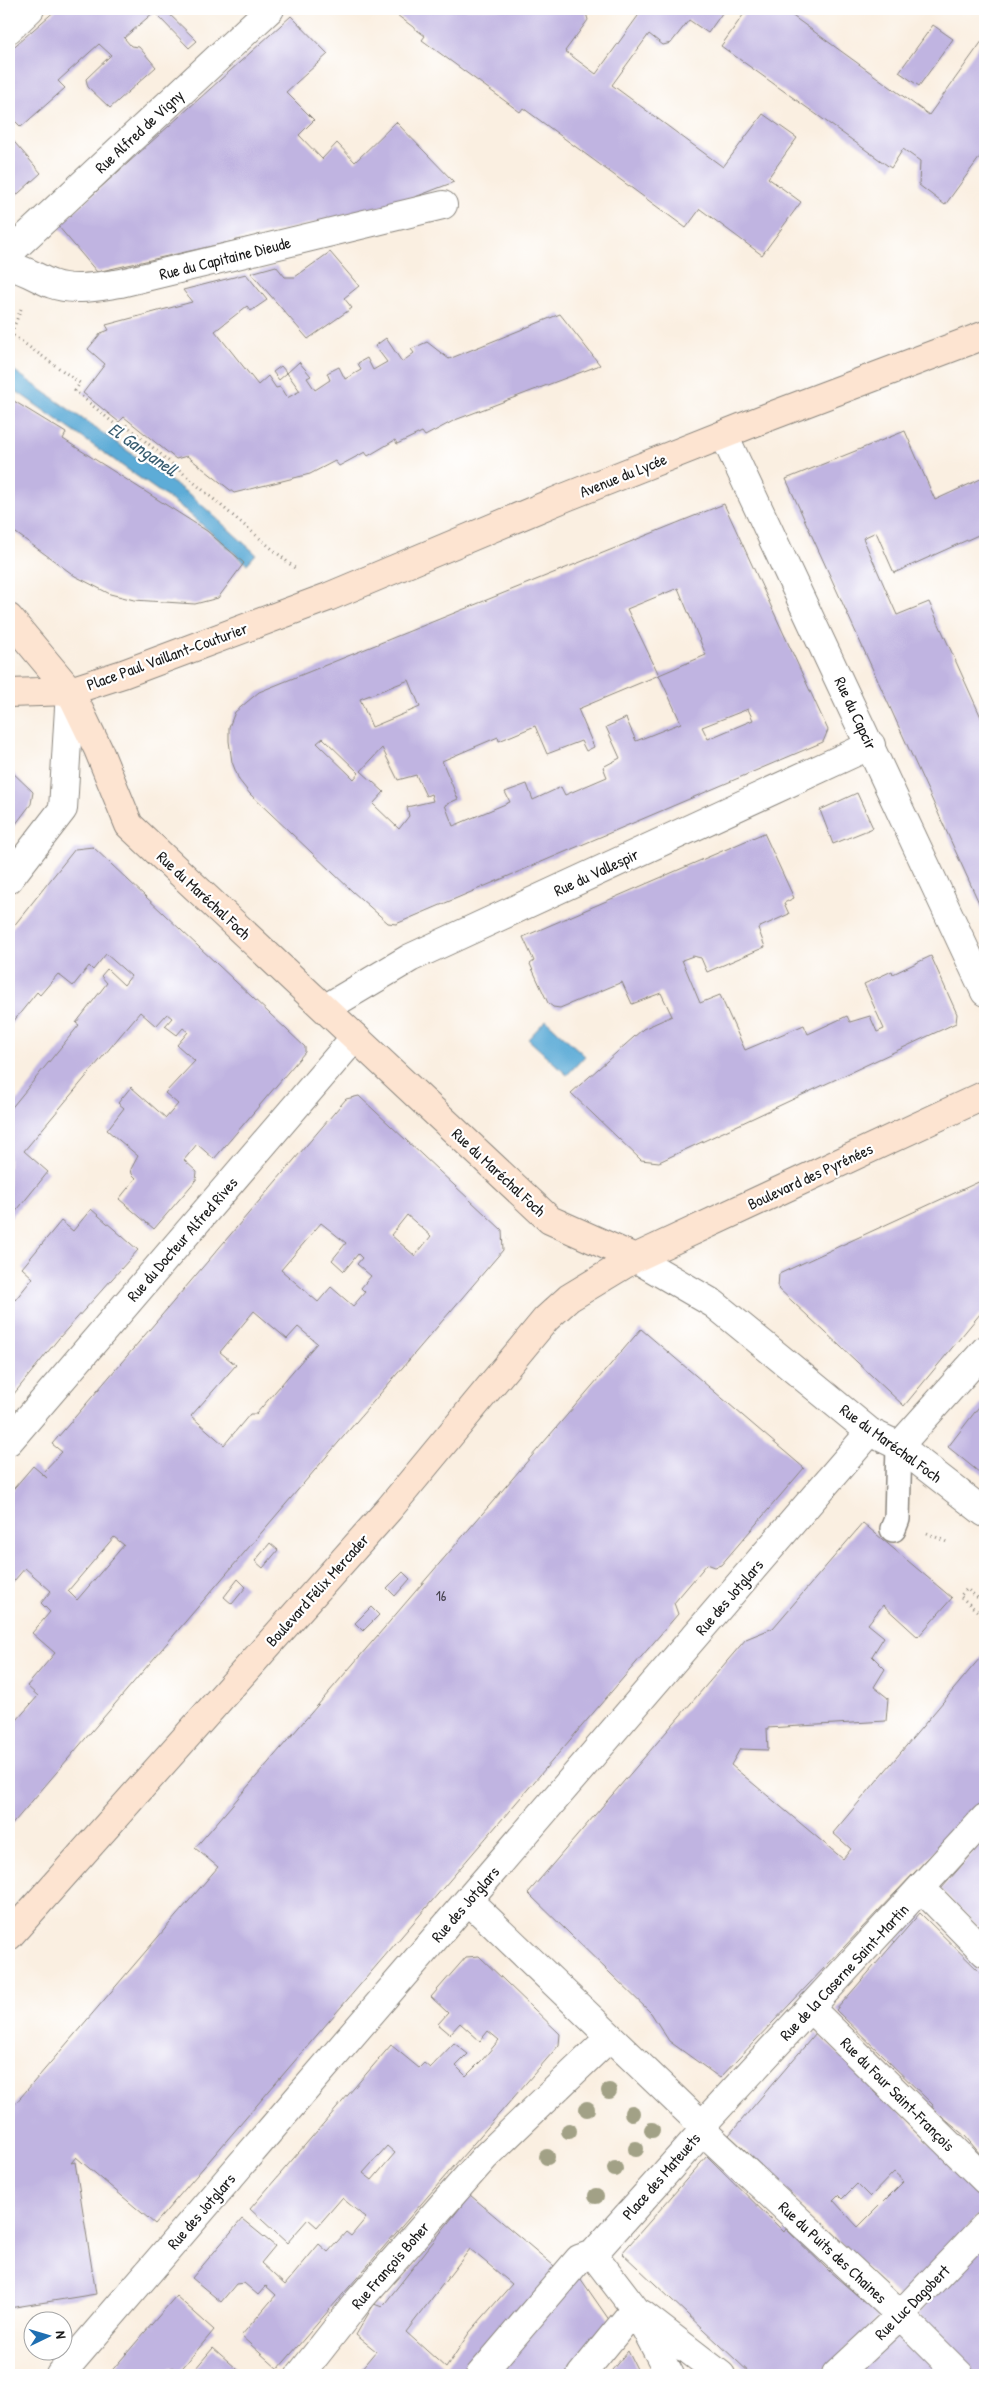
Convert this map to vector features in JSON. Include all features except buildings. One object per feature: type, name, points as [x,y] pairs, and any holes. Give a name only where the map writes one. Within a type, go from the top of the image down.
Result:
[{"type":"main road","name":"Avenue du Lycée","points":[[264,621],[328,597],[557,501],[985,335]]},
{"type":"main road","name":"Place Paul Vaillant-Couturier","points":[[9,618],[70,691],[98,749],[129,825]]},
{"type":"main road","name":"Place Paul Vaillant-Couturier","points":[[9,693],[70,691],[264,621]]},
{"type":"main road","name":"Rue du Maréchal Foch","points":[[129,825],[550,1220],[635,1258]]},
{"type":"main road","name":"Boulevard des Pyrénées","points":[[635,1258],[985,1095]]},
{"type":"main road","name":"Boulevard Félix Mercader","points":[[9,1936],[388,1509],[546,1319],[570,1298],[635,1258]]},
{"type":"street","points":[[9,28],[30,9]]},
{"type":"street","name":"Rue Alfred de Vigny","points":[[9,253],[270,9]]},
{"type":"street","name":"Rue du Capitaine Dieude","points":[[9,266],[19,268],[54,285],[83,289],[121,283],[443,205]]},
{"type":"street","name":"Rue du Capcir","points":[[724,435],[871,745],[985,992]]},
{"type":"street","points":[[9,879],[63,809],[70,691]]},
{"type":"street","name":"Rue du Vallespir","points":[[326,1008],[410,958],[871,745]]},
{"type":"street","name":"Rue du Docteur Alfred Rives","points":[[9,1441],[355,1037]]},
{"type":"street","name":"Rue du Maréchal Foch","points":[[635,1258],[714,1304],[870,1432],[899,1446],[985,1513]]},
{"type":"street","points":[[899,1446],[985,1350]]},
{"type":"street","name":"Rue des Jotglars","points":[[60,2375],[870,1432]]},
{"type":"street","name":"Rue de la Caserne Saint-Martin","points":[[702,2128],[985,1818]]},
{"type":"street","points":[[921,1888],[985,1953]]},
{"type":"street","name":"Place des Mateuets","points":[[468,1900],[702,2128],[593,2254],[578,2259],[480,2375]]},
{"type":"street","name":"Rue du Four Saint-François","points":[[811,2008],[985,2180]]},
{"type":"street","name":"Rue François Boher","points":[[300,2375],[359,2300],[484,2158],[610,2037]]},
{"type":"street","name":"Rue du Puits des Chaines","points":[[702,2128],[900,2315],[960,2375]]},
{"type":"street","name":"Rue Luc Dagobert","points":[[836,2375],[900,2315],[985,2226]]},
{"type":"street","points":[[593,2254],[634,2309],[670,2375]]},
{"type":"street","points":[[581,2375],[634,2309]]},
{"type":"street","points":[[634,2309],[721,2375]]},
{"type":"lane","points":[[887,1537],[897,1519],[899,1446]]},
{"type":"path","points":[[35,276],[11,334],[80,383],[76,391],[122,430],[125,424],[328,597]]},
{"type":"path","points":[[393,1378],[396,1381]]},
{"type":"path","points":[[985,1604],[967,1589],[960,1596],[985,1618]]},
{"type":"water","points":[[9,367],[193,497],[256,554],[247,564],[185,510],[9,386]]},
{"type":"water","points":[[546,1020],[585,1056],[567,1075],[528,1039]]},
{"type":"water label","name":"El Ganganell","points":[[143,449]]}]
